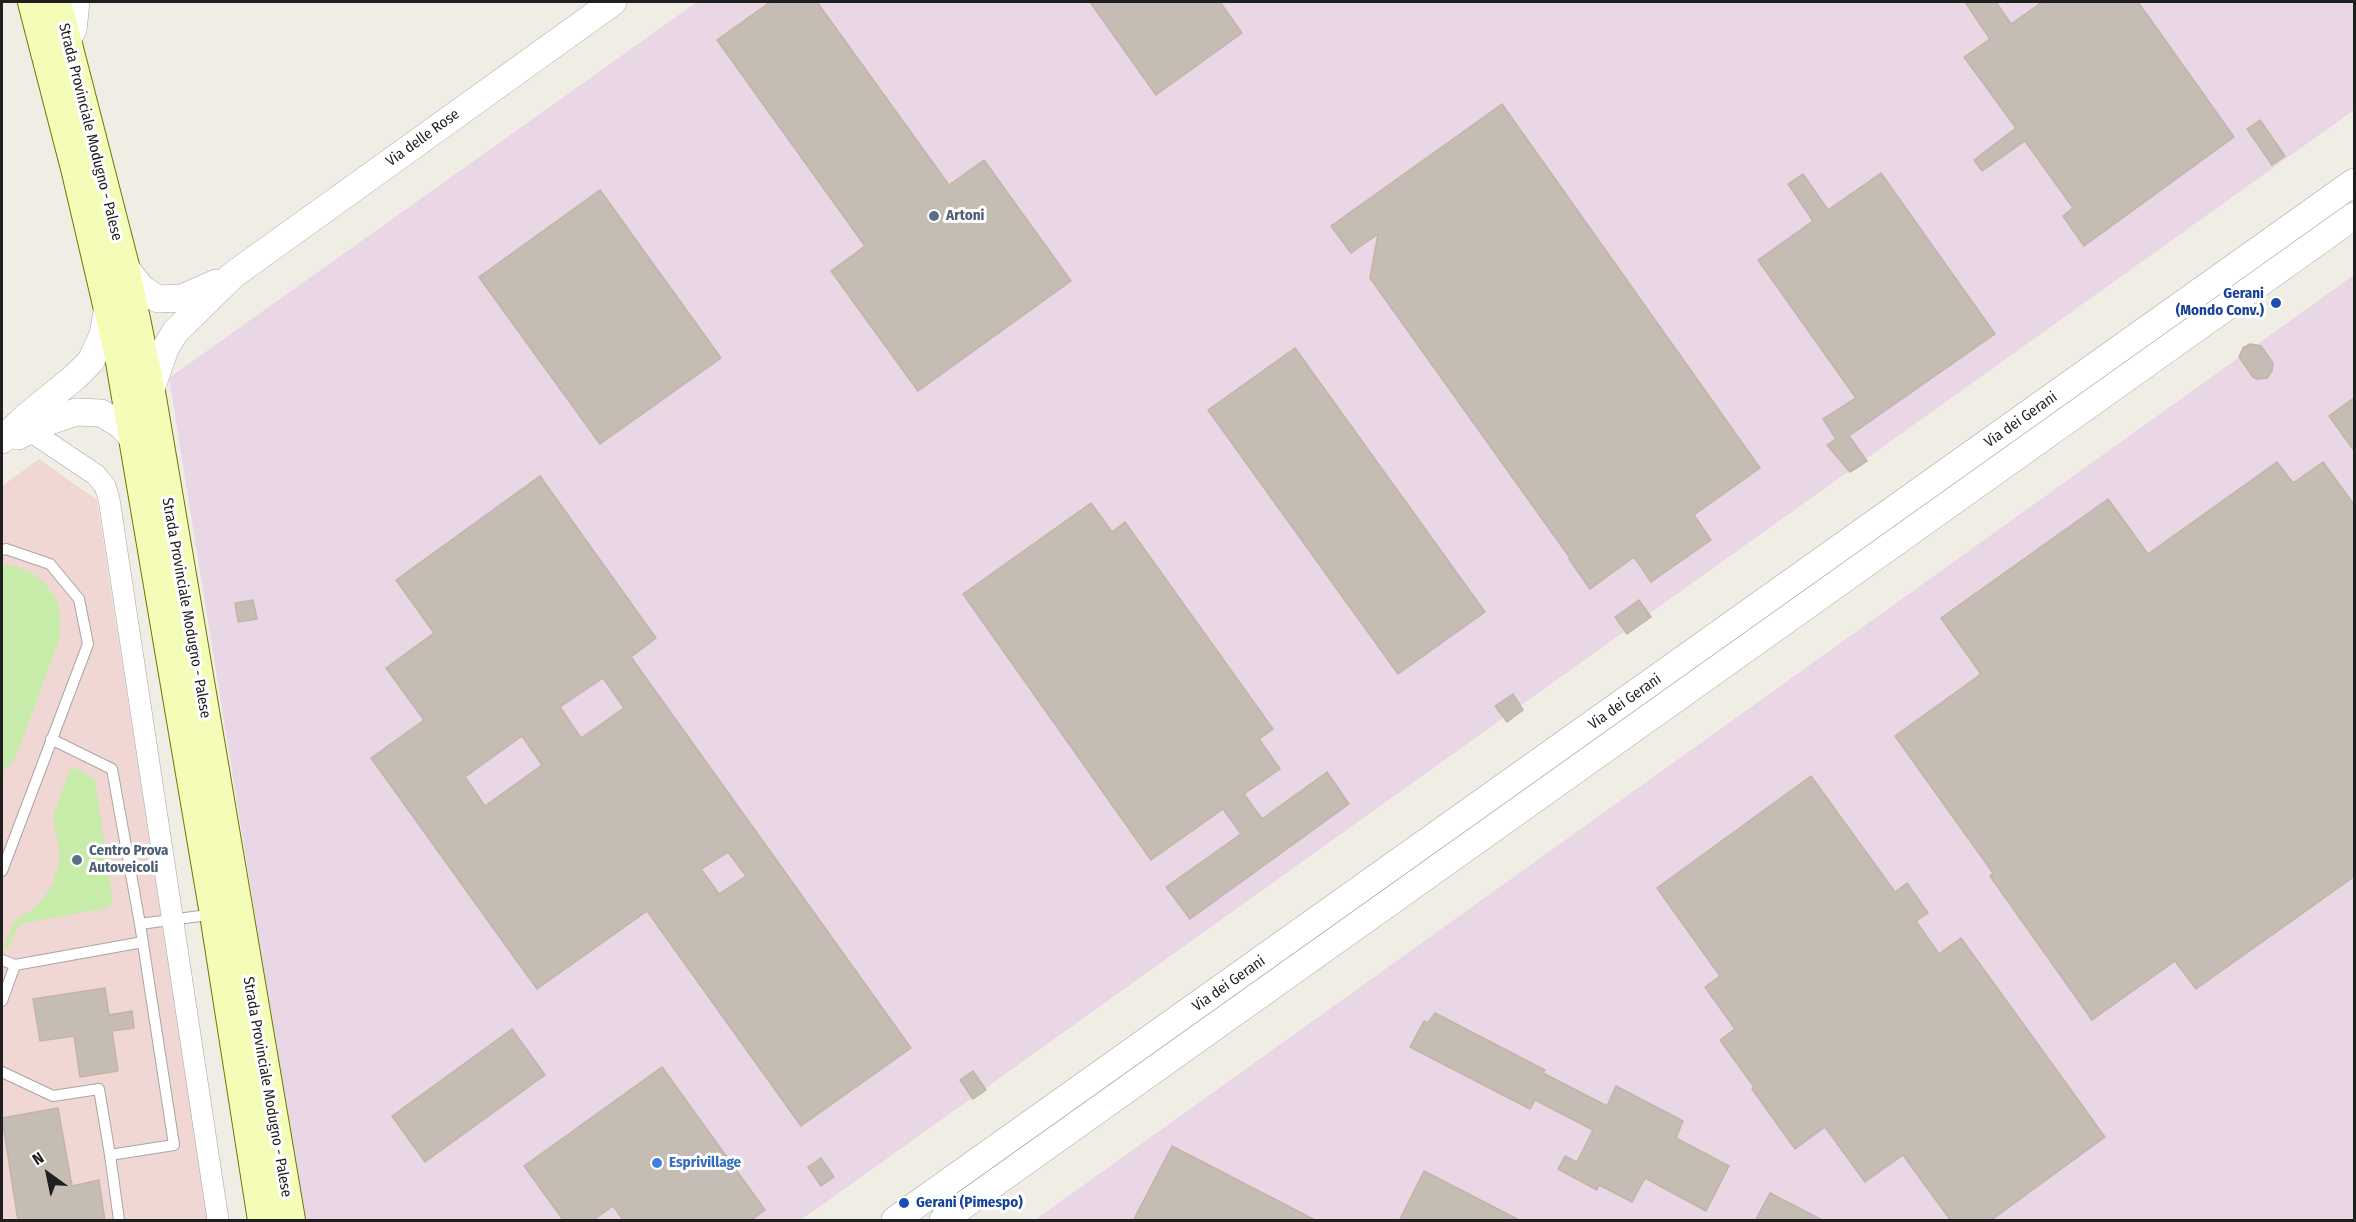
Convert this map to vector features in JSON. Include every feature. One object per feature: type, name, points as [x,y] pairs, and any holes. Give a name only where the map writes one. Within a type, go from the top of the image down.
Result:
[{"type":"main road","name":"Strada Provinciale Modugno - Palese","points":[[33,2],[77,172],[120,356],[215,914],[263,1221]]},
{"type":"main road","name":"Strada Provinciale Modugno - Palese","points":[[56,2],[124,266],[150,392],[290,1221]]},
{"type":"street","points":[[68,44],[76,30],[79,2]]},
{"type":"street","name":"Via delle Rose","points":[[233,275],[613,2]]},
{"type":"street","name":"Via dei Gerani","points":[[895,1221],[2355,182]]},
{"type":"street","name":"Via dei Gerani","points":[[944,1221],[2355,216]]},
{"type":"street","points":[[124,266],[142,289],[158,299],[182,298],[233,275]]},
{"type":"street","points":[[150,392],[165,349],[175,332],[233,275]]},
{"type":"street","points":[[2,440],[91,361],[103,335],[108,304]]},
{"type":"street","points":[[2,445],[29,430],[76,412],[101,413],[121,425],[133,438]]},
{"type":"street","points":[[29,430],[96,475],[105,486],[109,499],[218,1221]]},
{"type":"lane","points":[[2,550],[6,549],[50,564],[79,599],[87,644],[2,871]]},
{"type":"lane","points":[[51,739],[112,769],[143,942],[174,1145],[110,1155]]},
{"type":"lane","points":[[140,924],[215,914]]},
{"type":"lane","points":[[2,960],[15,965],[143,942]]},
{"type":"lane","points":[[2,1001],[15,965]]},
{"type":"lane","points":[[2,1072],[52,1096],[99,1089],[119,1221]]},
{"type":"shaded area","points":[[697,2],[2354,2],[2354,110],[801,1220],[304,1220],[169,378]]},
{"type":"shaded area","points":[[2354,275],[2354,1220],[1035,1220]]},
{"type":"shaded area","name":"Centro Prova Autoveicoli","points":[[39,459],[97,500],[208,1220],[2,1220],[2,486]]},
{"type":"green space","points":[[2,564],[15,566],[32,573],[45,583],[57,601],[61,620],[59,640],[15,759],[2,773]]},
{"type":"green space","points":[[75,768],[95,779],[113,902],[107,908],[25,923],[18,927],[8,948],[3,947],[14,922],[40,903],[53,883],[59,863],[59,850],[53,816],[70,769]]},
{"type":"building","name":"Artoni","points":[[770,2],[817,2],[949,185],[984,160],[1071,281],[918,391],[831,271],[865,246],[717,40]]},
{"type":"building","points":[[1090,2],[1220,2],[1242,33],[1156,95]]},
{"type":"building","points":[[1965,2],[1996,2],[2011,24],[2042,2],[2138,2],[2234,137],[2084,246],[2063,216],[2073,208],[2025,141],[1982,171],[1974,160],[2016,128],[1964,57],[1990,39]]},
{"type":"building","points":[[1502,104],[1760,468],[1694,515],[1711,540],[1651,582],[1634,557],[1590,589],[1370,278],[1378,234],[1351,253],[1331,226]]},
{"type":"building","points":[[2260,120],[2285,156],[2272,165],[2247,129]]},
{"type":"building","points":[[1881,173],[1995,334],[1849,436],[1867,461],[1850,472],[1827,445],[1836,439],[1823,419],[1856,398],[1758,260],[1813,221],[1788,184],[1803,174],[1828,210]]},
{"type":"building","points":[[600,190],[721,358],[600,444],[479,277]]},
{"type":"building","points":[[2250,344],[2261,346],[2273,363],[2272,371],[2267,378],[2253,377],[2239,357],[2243,348]]},
{"type":"building","points":[[1295,348],[1485,612],[1398,674],[1208,410]]},
{"type":"building","points":[[2355,397],[2355,452],[2329,416]]},
{"type":"building","points":[[2277,462],[2293,483],[2323,462],[2355,506],[2355,876],[2196,989],[2175,961],[2092,1020],[1990,876],[1993,873],[1895,736],[1981,674],[1941,618],[2108,499],[2148,554]]},
{"type":"building","points":[[540,476],[656,638],[631,657],[911,1048],[801,1126],[647,911],[537,989],[371,758],[424,720],[386,668],[434,633],[396,580]],"holes":[[[603,678],[624,708],[581,738],[560,707]],[[522,736],[542,765],[485,806],[465,777]],[[728,852],[746,876],[719,894],[701,869]]]},
{"type":"building","points":[[1091,503],[1112,532],[1125,522],[1273,729],[1259,739],[1280,769],[1244,794],[1262,819],[1327,772],[1349,804],[1190,919],[1166,887],[1241,834],[1223,809],[1151,860],[963,594]]},
{"type":"building","points":[[253,600],[257,619],[238,622],[235,603]]},
{"type":"building","points":[[1639,600],[1651,617],[1627,634],[1615,617]]},
{"type":"building","points":[[1513,694],[1523,710],[1507,722],[1495,706]]},
{"type":"building","points":[[1811,776],[1895,892],[1907,883],[1928,913],[1916,921],[1939,954],[1961,938],[2105,1137],[1990,1221],[1951,1221],[1903,1155],[1865,1182],[1825,1127],[1795,1149],[1720,1040],[1735,1029],[1705,987],[1720,976],[1657,888]]},
{"type":"building","points":[[105,988],[109,1015],[132,1011],[134,1028],[112,1031],[118,1071],[80,1077],[74,1036],[40,1041],[33,999]]},
{"type":"building","points":[[1435,1013],[1545,1070],[1543,1073],[1607,1106],[1616,1086],[1683,1121],[1676,1138],[1729,1166],[1706,1211],[1645,1178],[1632,1202],[1599,1185],[1597,1190],[1558,1169],[1565,1156],[1577,1162],[1593,1130],[1535,1100],[1530,1109],[1410,1047],[1424,1021],[1428,1023]]},
{"type":"building","points":[[512,1029],[545,1075],[425,1162],[392,1116]]},
{"type":"building","points":[[662,1067],[765,1210],[750,1221],[624,1221],[613,1206],[592,1221],[564,1221],[524,1166]]},
{"type":"building","points":[[973,1071],[986,1090],[973,1099],[960,1080]]},
{"type":"building","points":[[58,1108],[72,1186],[99,1180],[105,1221],[18,1221],[2,1118]]},
{"type":"building","points":[[1172,1146],[1317,1221],[1133,1221]]},
{"type":"building","points":[[821,1158],[834,1177],[821,1186],[808,1167]]},
{"type":"building","points":[[1424,1171],[1521,1221],[1399,1221]]},
{"type":"building","points":[[1770,1193],[1824,1221],[1755,1221]]},
{"type":"place","name":"Artoni","points":[[934,216]]},
{"type":"place","name":"Gerani (Mondo Conv.)","points":[[2276,303]]},
{"type":"place","name":"Centro Prova Autoveicoli","points":[[77,860]]},
{"type":"place","name":"Esprivillage","points":[[657,1163]]},
{"type":"place","name":"Gerani (Pimespo)","points":[[904,1203]]}]
